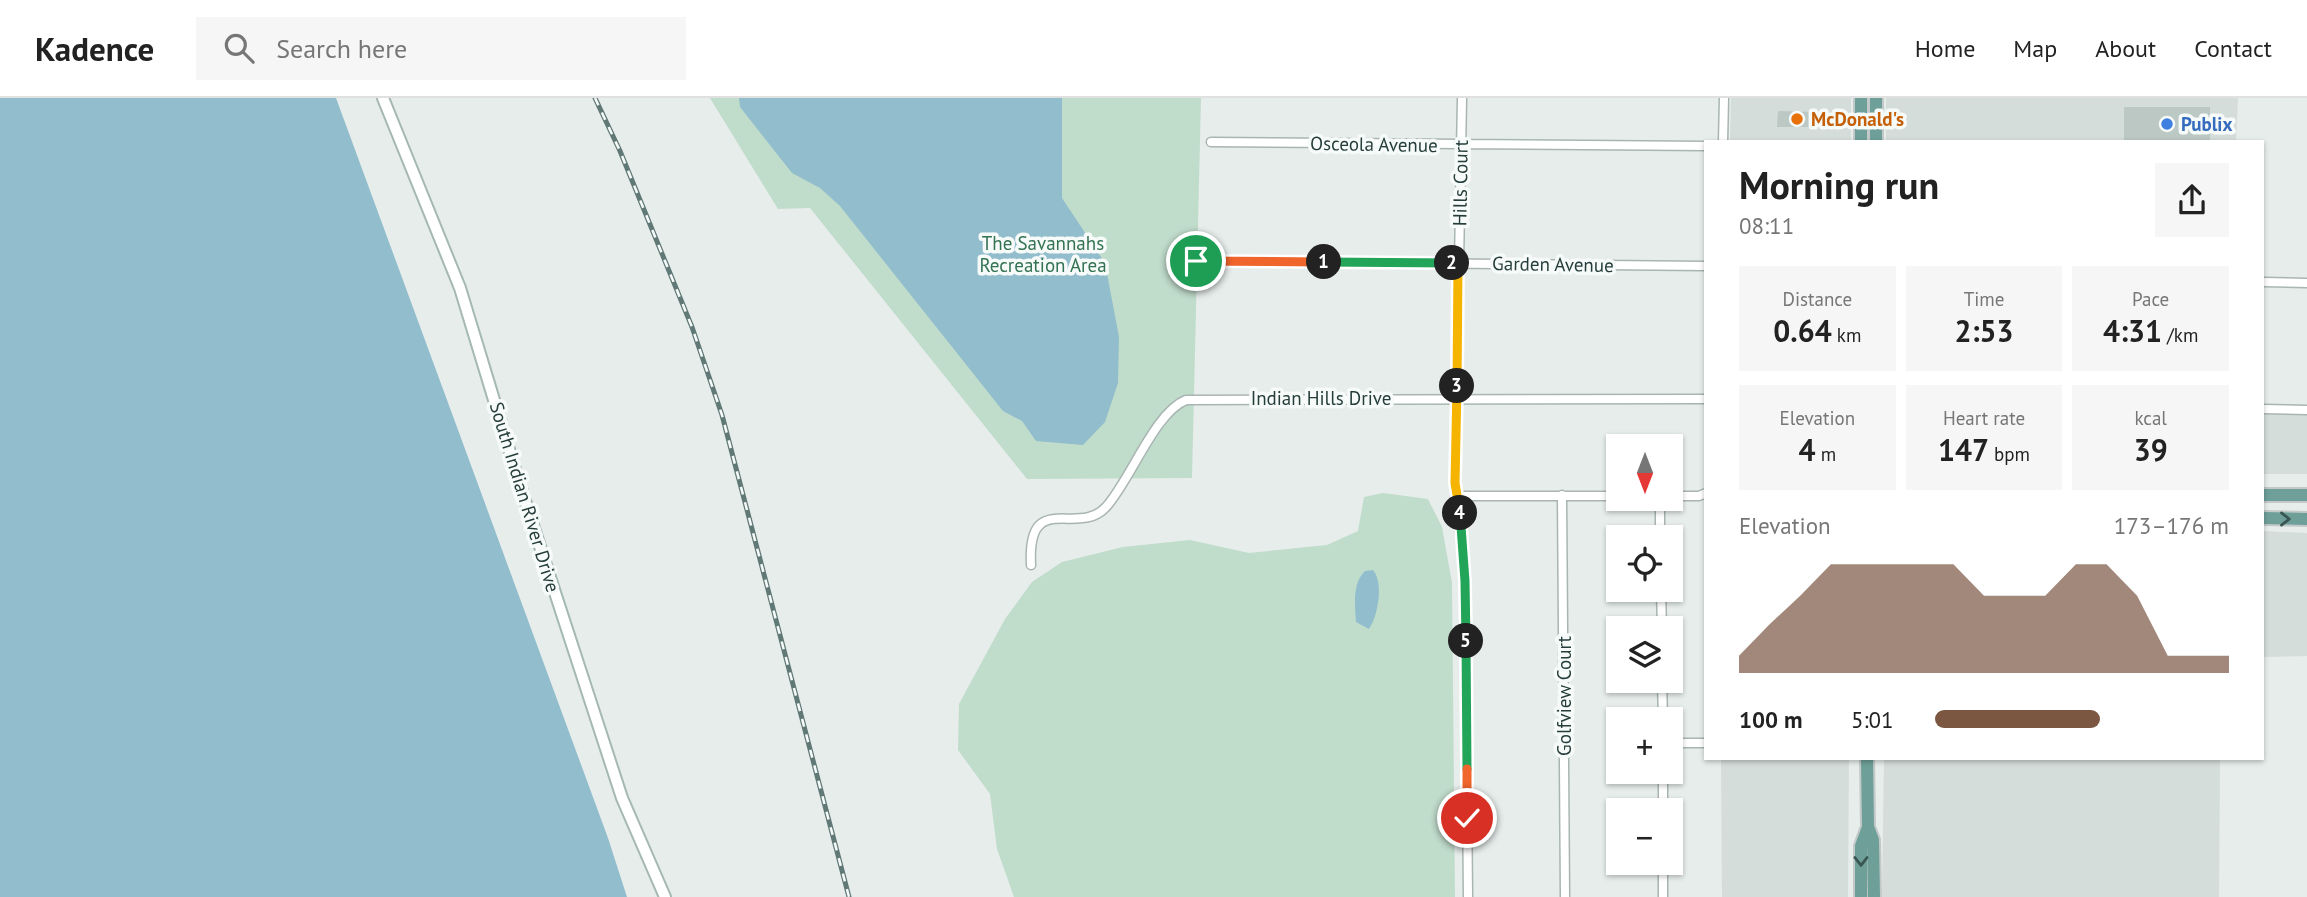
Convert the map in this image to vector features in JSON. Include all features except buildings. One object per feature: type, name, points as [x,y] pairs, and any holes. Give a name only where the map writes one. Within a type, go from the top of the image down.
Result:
[{"type":"main road","name":"South Indian River Drive","points":[[383,98],[460,288],[518,480],[622,798],[665,897]]},
{"type":"main road","points":[[1862,98],[1869,105],[1877,126]]},
{"type":"main road","points":[[1861,140],[1862,98]]},
{"type":"main road","points":[[1876,98],[1877,140]]},
{"type":"main road","points":[[2264,495],[2307,495]]},
{"type":"main road","points":[[2264,519],[2307,519]]},
{"type":"main road","points":[[1861,897],[1861,846],[1867,827],[1867,760]]},
{"type":"main road","points":[[1867,827],[1873,841],[1874,897]]},
{"type":"street","name":"Hills Court","points":[[1462,98],[1455,483],[1465,581],[1468,897]]},
{"type":"street","points":[[1723,140],[1724,98]]},
{"type":"street","name":"Osceola Avenue","points":[[1211,142],[1704,146]]},
{"type":"street","name":"Garden Avenue","points":[[1190,261],[1704,266]]},
{"type":"street","points":[[2264,282],[2307,283]]},
{"type":"street","name":"Indian Hills Drive","points":[[1031,565],[1032,538],[1038,527],[1048,519],[1087,517],[1104,510],[1122,488],[1165,416],[1174,405],[1186,400],[1704,399]]},
{"type":"street","points":[[2264,409],[2307,410]]},
{"type":"street","points":[[1684,496],[1704,494]]},
{"type":"street","name":"Golfview Court","points":[[1562,495],[1565,897]]},
{"type":"street","points":[[1458,496],[1606,496]]},
{"type":"street","points":[[1683,743],[1704,743]]},
{"type":"street","points":[[1663,875],[1663,897]]},
{"type":"shaded area","points":[[1731,98],[1851,98],[1851,140],[1730,140]]},
{"type":"shaded area","points":[[1886,98],[2238,98],[2236,140],[1886,140]]},
{"type":"shaded area","points":[[2264,414],[2307,415],[2307,474],[2264,474]]},
{"type":"shaded area","points":[[2264,531],[2307,533],[2307,656],[2264,657]]},
{"type":"shaded area","points":[[1721,760],[1849,760],[1848,897],[1722,897]]},
{"type":"shaded area","points":[[1884,760],[2220,760],[2219,897],[1882,897]]},
{"type":"green space","name":"The Savannahs Recreation Area","points":[[710,98],[1201,98],[1192,478],[1027,479],[810,208],[778,209]]},
{"type":"green space","points":[[1383,493],[1428,499],[1442,527],[1452,583],[1455,897],[1014,897],[997,849],[990,794],[958,750],[959,704],[1005,619],[1032,582],[1062,562],[1123,547],[1190,540],[1249,553],[1327,545],[1358,531],[1364,497]]},
{"type":"water","points":[[0,98],[336,98],[608,838],[627,897],[0,897]]},
{"type":"water","points":[[739,98],[1062,98],[1062,198],[1105,263],[1119,337],[1118,383],[1105,422],[1083,445],[1036,441],[1022,421],[1003,411],[840,206],[820,188],[792,173],[740,107]]},
{"type":"water","points":[[1373,570],[1379,591],[1375,616],[1369,629],[1356,622],[1355,595],[1361,576],[1365,571]]},
{"type":"railway","points":[[595,98],[620,151],[692,327],[722,415],[849,897]]},
{"type":"place","name":"McDonald's","points":[[1797,119]]},
{"type":"place","name":"Publix","points":[[2167,124]]},
{"type":"route","points":[[1196,261],[1458,264],[1455,483],[1465,581],[1467,818]]}]
